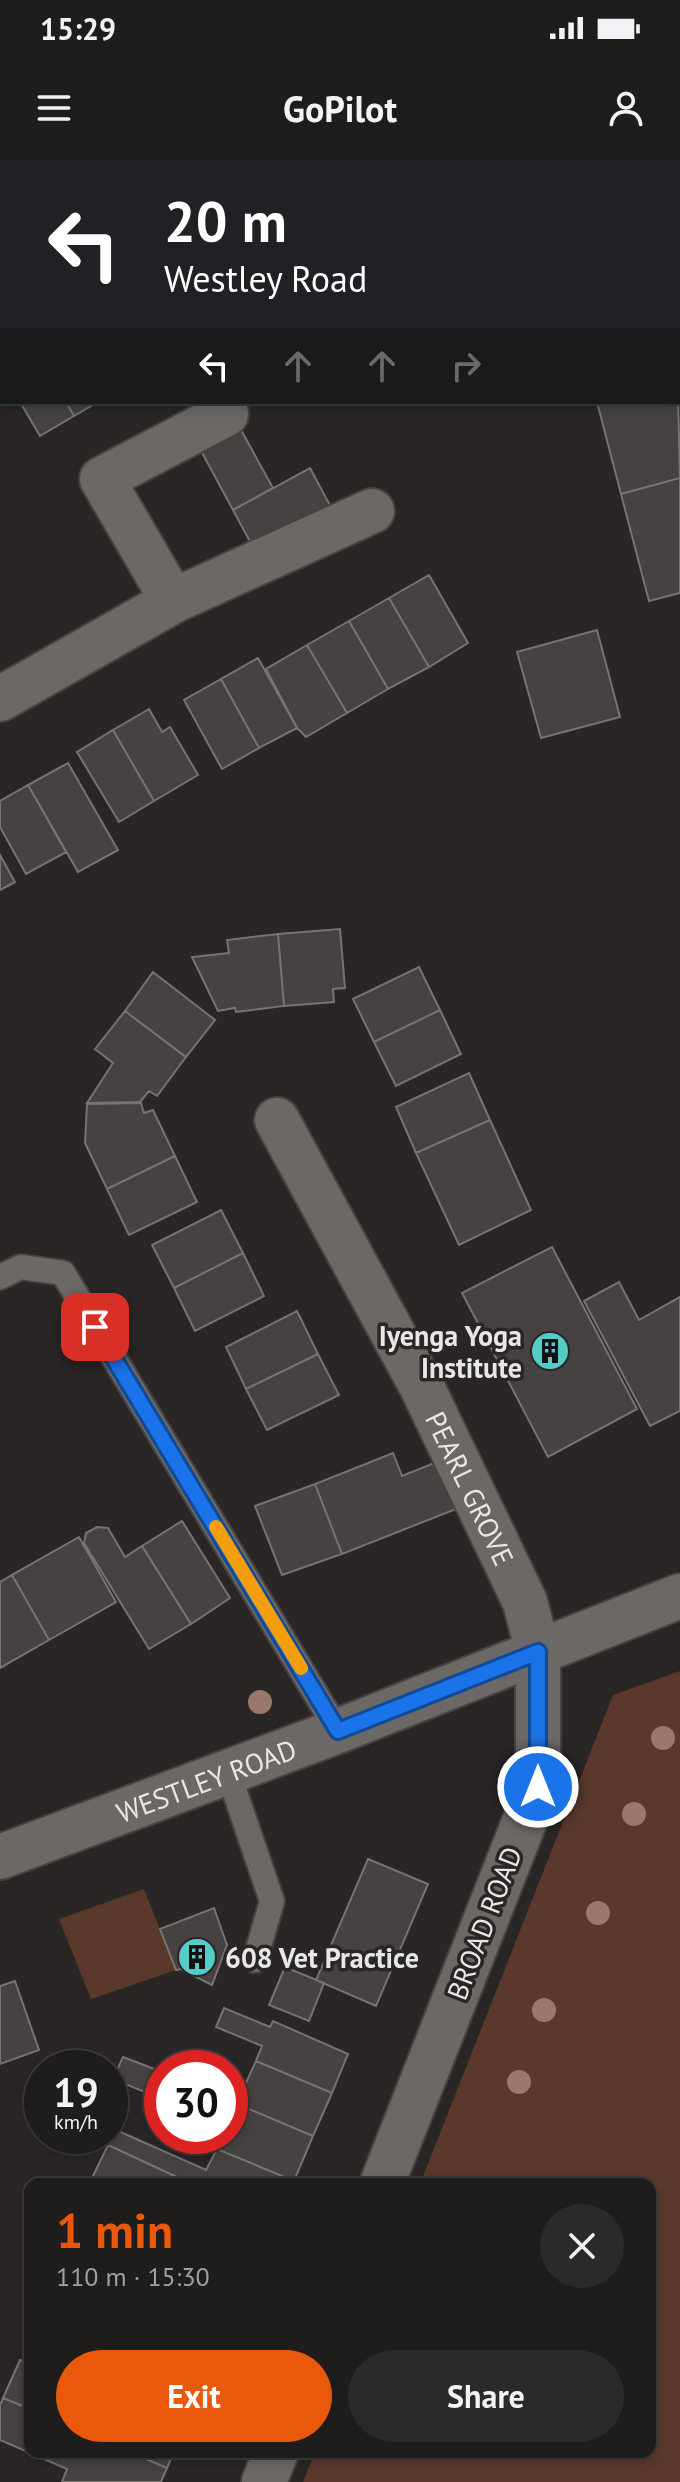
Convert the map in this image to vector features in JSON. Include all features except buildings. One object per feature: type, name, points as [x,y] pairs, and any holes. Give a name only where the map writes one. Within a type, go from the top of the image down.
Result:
[{"type":"street","points":[[173,601],[102,479],[226,414]]},
{"type":"street","points":[[0,699],[173,601],[372,511]]},
{"type":"street","name":"PEARL GROVE","points":[[277,1120],[422,1387],[525,1602],[538,1652]]},
{"type":"street","name":"WESTLEY ROAD","points":[[0,1857],[338,1731],[680,1596]]},
{"type":"street","name":"BROAD ROAD","points":[[384,2178],[538,1787],[538,1652]]},
{"type":"street","points":[[264,2482],[274,2458]]},
{"type":"lane","points":[[0,1277],[21,1267],[63,1273],[338,1731]]},
{"type":"lane","points":[[228,1772],[272,1901],[255,1960]]},
{"type":"shaded area","points":[[680,1671],[680,2482],[303,2482],[313,2458],[656,2458],[656,2178],[422,2178],[613,1695]]},
{"type":"shaded area","points":[[144,1889],[176,1970],[91,1999],[59,1919]]},
{"type":"slow traffic","points":[[216,1527],[301,1668]]},
{"type":"place","name":"Iyenga Yoga Institute","points":[[550,1351]]},
{"type":"place","name":"608 Vet Practice","points":[[197,1957]]},
{"type":"route","points":[[95,1327],[338,1731],[538,1652],[538,1787]]}]
